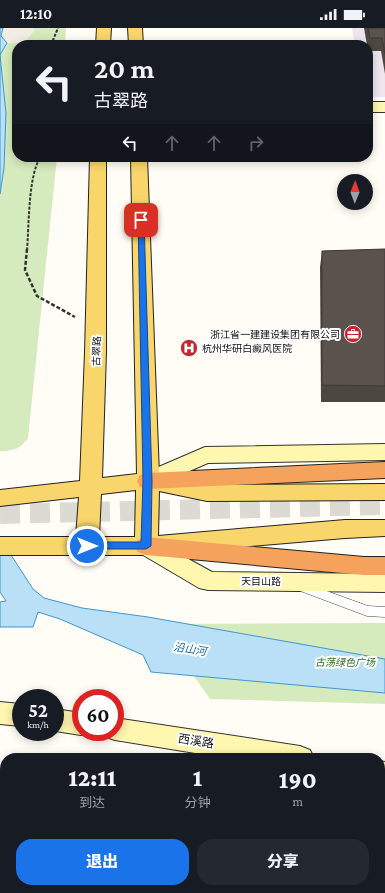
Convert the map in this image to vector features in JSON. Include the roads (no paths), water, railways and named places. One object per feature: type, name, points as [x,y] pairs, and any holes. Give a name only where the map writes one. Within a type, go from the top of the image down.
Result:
[{"type":"highway","points":[[148,481],[385,470]]},
{"type":"highway","points":[[146,546],[364,566],[385,566]]},
{"type":"main road","points":[[103,40],[104,28]]},
{"type":"main road","points":[[135,28],[136,40]]},
{"type":"main road","points":[[373,107],[385,107]]},
{"type":"main road","name":"古翠路","points":[[87,546],[91,489],[96,329],[98,162]]},
{"type":"main road","points":[[139,162],[148,481],[146,546]]},
{"type":"main road","points":[[5,498],[91,489],[148,481],[205,455],[385,452]]},
{"type":"main road","points":[[148,481],[207,494],[385,492]]},
{"type":"main road","name":"天目山路","points":[[0,546],[146,546],[345,529],[385,528]]},
{"type":"main road","name":"天目山路","points":[[146,546],[208,581],[385,583]]},
{"type":"main road","points":[[0,713],[12,714]]},
{"type":"main road","name":"西溪路","points":[[124,729],[269,753]]},
{"type":"lane","points":[[286,581],[367,611],[385,612]]},
{"type":"water","points":[[0,28],[3,28],[1,36],[7,43],[0,55]]},
{"type":"water","points":[[0,55],[6,113],[4,168],[0,194]]},
{"type":"water","name":"沿山河","points":[[0,538],[33,589],[44,598],[82,608],[148,617],[385,659],[385,693],[151,672],[143,655],[60,619],[38,612],[33,627],[0,627],[0,602],[6,601],[0,592]]},
{"type":"tunnel","points":[[0,514],[385,505]]},
{"type":"place","name":"浙江省一建建设集团有限公司","points":[[353,334]]},
{"type":"place","name":"杭州华研白癜风医院","points":[[189,348]]},
{"type":"park label","name":"古荡绿色广场","points":[[345,662]]}]
